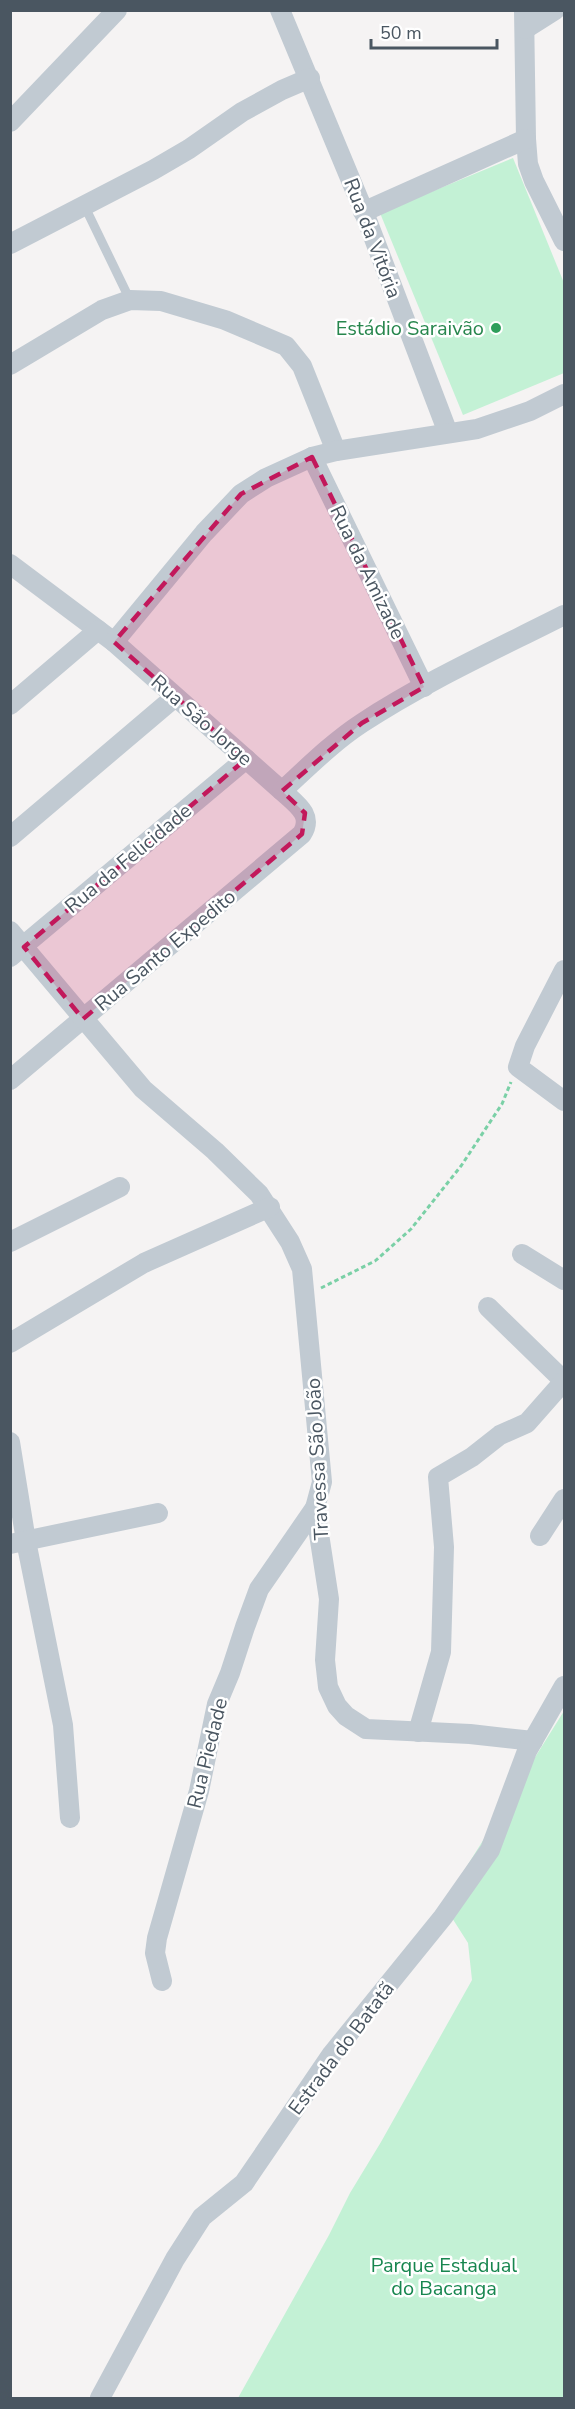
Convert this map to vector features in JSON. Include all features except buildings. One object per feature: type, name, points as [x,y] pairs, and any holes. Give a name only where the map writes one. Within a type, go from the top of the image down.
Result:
[{"type":"street","points":[[10,122],[117,10]]},
{"type":"street","name":"Rua da Vitória","points":[[280,10],[310,78],[448,433]]},
{"type":"street","points":[[555,10],[525,20],[526,139],[528,164],[534,181],[564,241]]},
{"type":"street","points":[[10,244],[85,207],[189,149],[242,112],[310,78]]},
{"type":"street","points":[[363,212],[526,139]]},
{"type":"street","points":[[10,365],[102,310],[130,300],[161,301],[214,316],[286,346],[302,366],[336,451]]},
{"type":"street","points":[[114,642],[196,542],[241,494],[266,478],[312,457],[336,451],[477,429],[530,411],[564,394]]},
{"type":"street","name":"Rua da Amizade","points":[[312,457],[424,687]]},
{"type":"street","name":"Rua São Jorge","points":[[14,571],[114,642],[305,813]]},
{"type":"street","points":[[282,791],[326,749],[362,723],[424,687],[564,615]]},
{"type":"street","points":[[10,705],[98,630]]},
{"type":"street","points":[[10,837],[175,697]]},
{"type":"street","name":"Rua da Felicidade","points":[[17,952],[246,759]]},
{"type":"street","name":"Rua Santo Expedito","points":[[10,1080],[302,834],[307,827],[305,813]]},
{"type":"street","name":"Travessa São João","points":[[10,931],[17,952],[83,1019],[142,1089],[215,1151],[270,1207],[302,1269],[322,1482],[315,1508],[329,1599],[325,1642],[328,1687],[337,1706],[346,1716],[366,1729],[470,1734],[533,1741]]},
{"type":"street","points":[[563,1098],[518,1066],[525,1046],[564,970]]},
{"type":"street","points":[[10,1242],[120,1187]]},
{"type":"street","points":[[10,1343],[144,1263],[270,1207]]},
{"type":"street","points":[[522,1254],[564,1280]]},
{"type":"street","points":[[418,1732],[441,1652],[444,1547],[438,1477],[472,1457],[500,1435],[527,1423],[564,1381],[488,1307]]},
{"type":"street","points":[[10,1442],[18,1543],[63,1725],[70,1818]]},
{"type":"street","points":[[540,1536],[564,1499]]},
{"type":"street","name":"Rua Piedade","points":[[162,1981],[155,1953],[199,1791],[217,1704],[259,1589],[315,1508]]},
{"type":"street","points":[[18,1543],[158,1513]]},
{"type":"street","name":"Estrada do Batatã","points":[[100,2398],[175,2259],[202,2217],[244,2183],[332,2054],[443,1917],[490,1850],[533,1741],[564,1686]]},
{"type":"lane","points":[[85,207],[130,300]]},
{"type":"path","points":[[306,1295],[375,1261],[411,1229],[455,1175],[486,1131],[502,1104],[518,1066]]},
{"type":"highlighted area","points":[[312,457],[424,687],[362,723],[282,791],[305,813],[302,834],[83,1019],[24,947],[246,759],[114,642],[241,494]]},
{"type":"green space","name":"Estádio Saraivão","points":[[513,158],[564,283],[564,373],[463,415],[380,213]]},
{"type":"green space","name":"Parque Estadual do Bacanga","points":[[564,1711],[564,2398],[238,2398],[350,2193],[472,1980],[468,1943],[447,1910],[452,1890]]},
{"type":"place","name":"Estádio Saraivão","points":[[496,328]]}]
